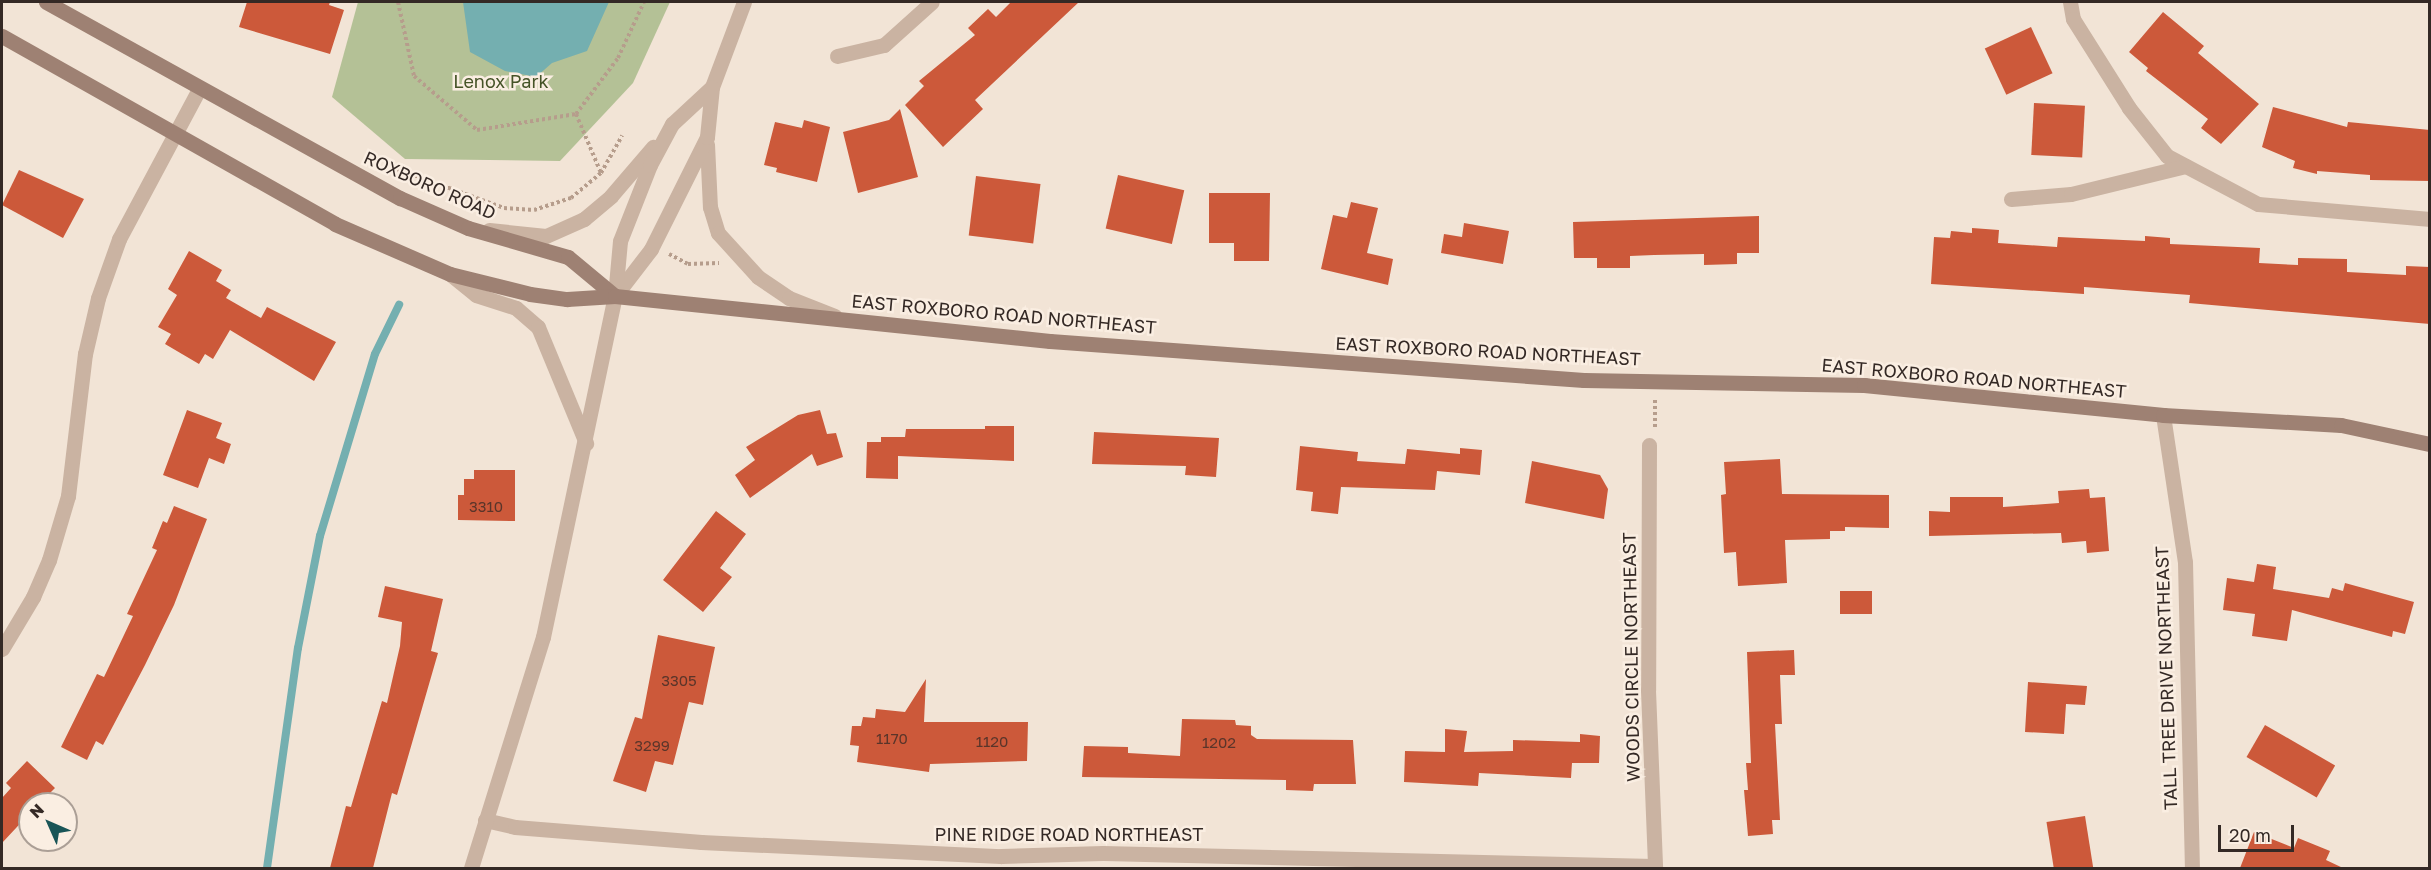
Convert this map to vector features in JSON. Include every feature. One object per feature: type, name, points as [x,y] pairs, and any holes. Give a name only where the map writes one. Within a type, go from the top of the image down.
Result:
[{"type":"main road","name":"ROXBORO ROAD","points":[[46,2],[199,89],[400,198],[468,228],[568,257],[615,296]]},
{"type":"main road","points":[[2,36],[173,135],[335,224],[450,274],[530,294],[567,299],[615,296]]},
{"type":"main road","name":"EAST ROXBORO ROAD NORTHEAST","points":[[615,296],[1050,341],[1584,380],[1864,385],[2163,415],[2341,425],[2430,444]]},
{"type":"street","points":[[744,2],[712,87],[706,172],[718,233],[758,277],[789,298],[840,319]]},
{"type":"street","points":[[837,56],[884,45],[932,2]]},
{"type":"street","points":[[2070,2],[2073,19],[2129,108],[2167,156],[2258,204],[2430,219]]},
{"type":"street","points":[[468,228],[546,236],[584,219],[610,196],[672,124],[712,87]]},
{"type":"street","points":[[2,649],[33,597],[50,560],[68,496],[86,354],[98,298],[119,239],[199,89]]},
{"type":"street","points":[[471,868],[543,637],[615,296],[620,241],[650,165],[672,124]]},
{"type":"street","points":[[615,296],[651,249],[707,136]]},
{"type":"street","points":[[2011,199],[2071,194],[2186,166]]},
{"type":"street","points":[[450,274],[476,295],[516,308],[538,327],[586,442]]},
{"type":"street","name":"TALL TREE DRIVE NORTHEAST","points":[[2163,415],[2185,562],[2192,868]]},
{"type":"street","name":"WOODS CIRCLE NORTHEAST","points":[[1649,445],[1648,690],[1655,867]]},
{"type":"street","name":"PINE RIDGE ROAD NORTHEAST","points":[[485,820],[515,827],[701,842],[989,856],[1103,852],[1655,867]]},
{"type":"path","points":[[398,2],[414,76],[477,130],[576,114],[618,58],[644,2]]},
{"type":"path","points":[[576,114],[600,173]]},
{"type":"path","points":[[381,164],[504,208],[534,210],[571,198],[600,173],[622,136]]},
{"type":"path","points":[[663,251],[688,264],[722,262]]},
{"type":"path","points":[[1649,445],[1656,439],[1654,396]]},
{"type":"green space","name":"Lenox Park","points":[[358,2],[670,2],[633,83],[560,161],[405,159],[332,97]]},
{"type":"water","points":[[463,2],[609,2],[587,51],[552,63],[536,77],[505,71],[470,52]]},
{"type":"building","points":[[247,2],[330,2],[329,5],[344,10],[330,54],[239,27]]},
{"type":"building","points":[[1011,2],[1079,2],[975,100],[983,109],[943,147],[905,105],[924,86],[919,81],[975,35],[968,28],[988,9],[996,17]]},
{"type":"building","points":[[2163,12],[2204,46],[2198,53],[2259,104],[2221,144],[2201,128],[2208,119],[2146,71],[2148,68],[2129,52]]},
{"type":"building","points":[[2031,27],[2053,73],[2006,95],[1985,49]]},
{"type":"building","points":[[2034,103],[2085,106],[2082,158],[2031,155]]},
{"type":"building","points":[[2273,107],[2347,127],[2348,122],[2430,130],[2430,181],[2370,180],[2370,175],[2317,171],[2317,174],[2293,168],[2295,161],[2262,147]]},
{"type":"building","points":[[900,109],[918,177],[858,193],[843,132],[889,120]]},
{"type":"building","points":[[804,120],[830,127],[817,182],[776,172],[777,168],[764,165],[775,122],[802,128]]},
{"type":"building","points":[[19,170],[84,199],[63,238],[2,205]]},
{"type":"building","points":[[1118,175],[1184,190],[1172,244],[1106,229]]},
{"type":"building","points":[[976,176],[1041,184],[1033,243],[969,236]]},
{"type":"building","points":[[1209,193],[1270,193],[1269,261],[1234,261],[1234,243],[1209,243]]},
{"type":"building","points":[[1351,202],[1378,208],[1367,253],[1393,259],[1388,285],[1321,269],[1333,215],[1347,218]]},
{"type":"building","points":[[1759,216],[1759,253],[1737,253],[1737,264],[1704,265],[1704,254],[1654,255],[1630,256],[1630,268],[1597,268],[1597,258],[1574,258],[1573,222]]},
{"type":"building","points":[[1464,223],[1509,231],[1503,264],[1441,253],[1444,234],[1462,237]]},
{"type":"building","points":[[1972,228],[1999,230],[1998,243],[2057,247],[2058,237],[2145,241],[2145,236],[2170,238],[2170,244],[2260,248],[2259,263],[2298,265],[2298,258],[2347,259],[2347,272],[2406,275],[2406,266],[2430,267],[2430,324],[2189,303],[2190,295],[2084,287],[2084,294],[1931,284],[1934,237],[1950,238],[1951,231],[1972,233]]},
{"type":"building","points":[[189,251],[222,270],[216,281],[231,290],[226,298],[261,318],[267,307],[336,342],[314,381],[230,330],[213,359],[205,354],[199,364],[165,344],[171,334],[158,327],[177,295],[168,289]]},
{"type":"building","points":[[187,410],[222,423],[216,438],[231,444],[224,464],[209,458],[198,488],[163,475]]},
{"type":"building","points":[[820,410],[827,434],[836,433],[843,457],[817,466],[812,454],[750,498],[735,475],[755,460],[746,447],[798,415]]},
{"type":"building","points":[[985,426],[1014,426],[1014,461],[898,456],[898,479],[866,478],[867,442],[881,442],[881,437],[905,437],[906,429],[985,429]]},
{"type":"building","points":[[1094,432],[1219,438],[1216,477],[1185,475],[1186,466],[1092,464]]},
{"type":"building","points":[[1300,446],[1358,452],[1357,461],[1405,464],[1407,449],[1460,454],[1460,448],[1482,450],[1480,475],[1437,471],[1435,490],[1341,487],[1338,514],[1311,511],[1313,492],[1296,490]]},
{"type":"building","points":[[1780,459],[1782,494],[1889,495],[1889,528],[1845,527],[1845,531],[1830,531],[1830,539],[1785,540],[1787,583],[1738,586],[1736,552],[1724,553],[1721,495],[1726,494],[1724,462]]},
{"type":"building","points":[[1532,461],[1600,475],[1608,489],[1604,519],[1525,503]]},
{"type":"building","points":[[474,470],[515,470],[515,521],[458,520],[458,495],[464,495],[464,479],[474,479]]},
{"type":"building","points":[[2089,489],[2090,498],[2105,497],[2109,551],[2087,553],[2086,541],[2062,543],[2061,533],[1929,536],[1929,511],[1950,512],[1950,497],[2003,497],[2003,507],[2059,503],[2058,491]]},
{"type":"building","points":[[174,506],[207,519],[174,605],[145,665],[103,745],[96,741],[87,760],[61,747],[97,674],[104,677],[133,616],[127,614],[157,550],[152,548],[163,521],[167,523]]},
{"type":"building","points":[[716,511],[746,534],[720,568],[732,577],[703,612],[663,580]]},
{"type":"building","points":[[2257,564],[2276,567],[2273,589],[2329,598],[2332,588],[2343,591],[2345,583],[2414,602],[2405,634],[2393,631],[2392,637],[2292,610],[2287,641],[2252,636],[2255,614],[2223,610],[2227,578],[2254,582]]},
{"type":"building","points":[[385,586],[443,599],[431,651],[438,653],[397,795],[392,793],[373,868],[330,868],[346,806],[351,807],[382,701],[387,703],[400,646],[402,622],[378,617]]},
{"type":"building","points":[[1840,591],[1872,591],[1872,614],[1840,614]]},
{"type":"building","points":[[658,635],[715,647],[703,705],[689,702],[673,765],[655,761],[646,792],[613,781],[635,717],[642,719]]},
{"type":"building","points":[[1794,650],[1795,675],[1780,675],[1782,724],[1775,724],[1780,820],[1772,820],[1773,834],[1748,836],[1744,790],[1748,790],[1746,763],[1751,763],[1747,652]]},
{"type":"building","points":[[926,679],[924,722],[1028,722],[1027,761],[930,764],[929,772],[857,762],[859,746],[850,745],[852,726],[861,726],[863,717],[875,718],[876,709],[905,712]]},
{"type":"building","points":[[2028,682],[2087,686],[2085,705],[2066,704],[2064,734],[2025,732]]},
{"type":"building","points":[[1182,719],[1235,720],[1236,725],[1251,726],[1251,735],[1257,739],[1353,740],[1356,784],[1314,784],[1313,791],[1286,790],[1286,780],[1082,777],[1084,746],[1128,747],[1128,753],[1180,756]]},
{"type":"building","points":[[2265,725],[2335,766],[2317,798],[2246,757]]},
{"type":"building","points":[[1445,729],[1467,731],[1464,752],[1513,751],[1513,740],[1580,742],[1580,734],[1600,736],[1599,763],[1572,763],[1571,778],[1479,773],[1478,786],[1404,782],[1405,751],[1445,752]]},
{"type":"building","points":[[27,761],[55,788],[51,792],[18,792],[18,826],[2,843],[2,798],[11,788],[6,783]]},
{"type":"building","points":[[2085,816],[2093,868],[2054,868],[2046,822]]},
{"type":"building","points":[[2254,832],[2294,848],[2298,838],[2330,851],[2326,860],[2343,868],[2240,868]]},
{"type":"waterway","points":[[267,868],[298,648],[320,536],[375,354],[399,305]]}]
